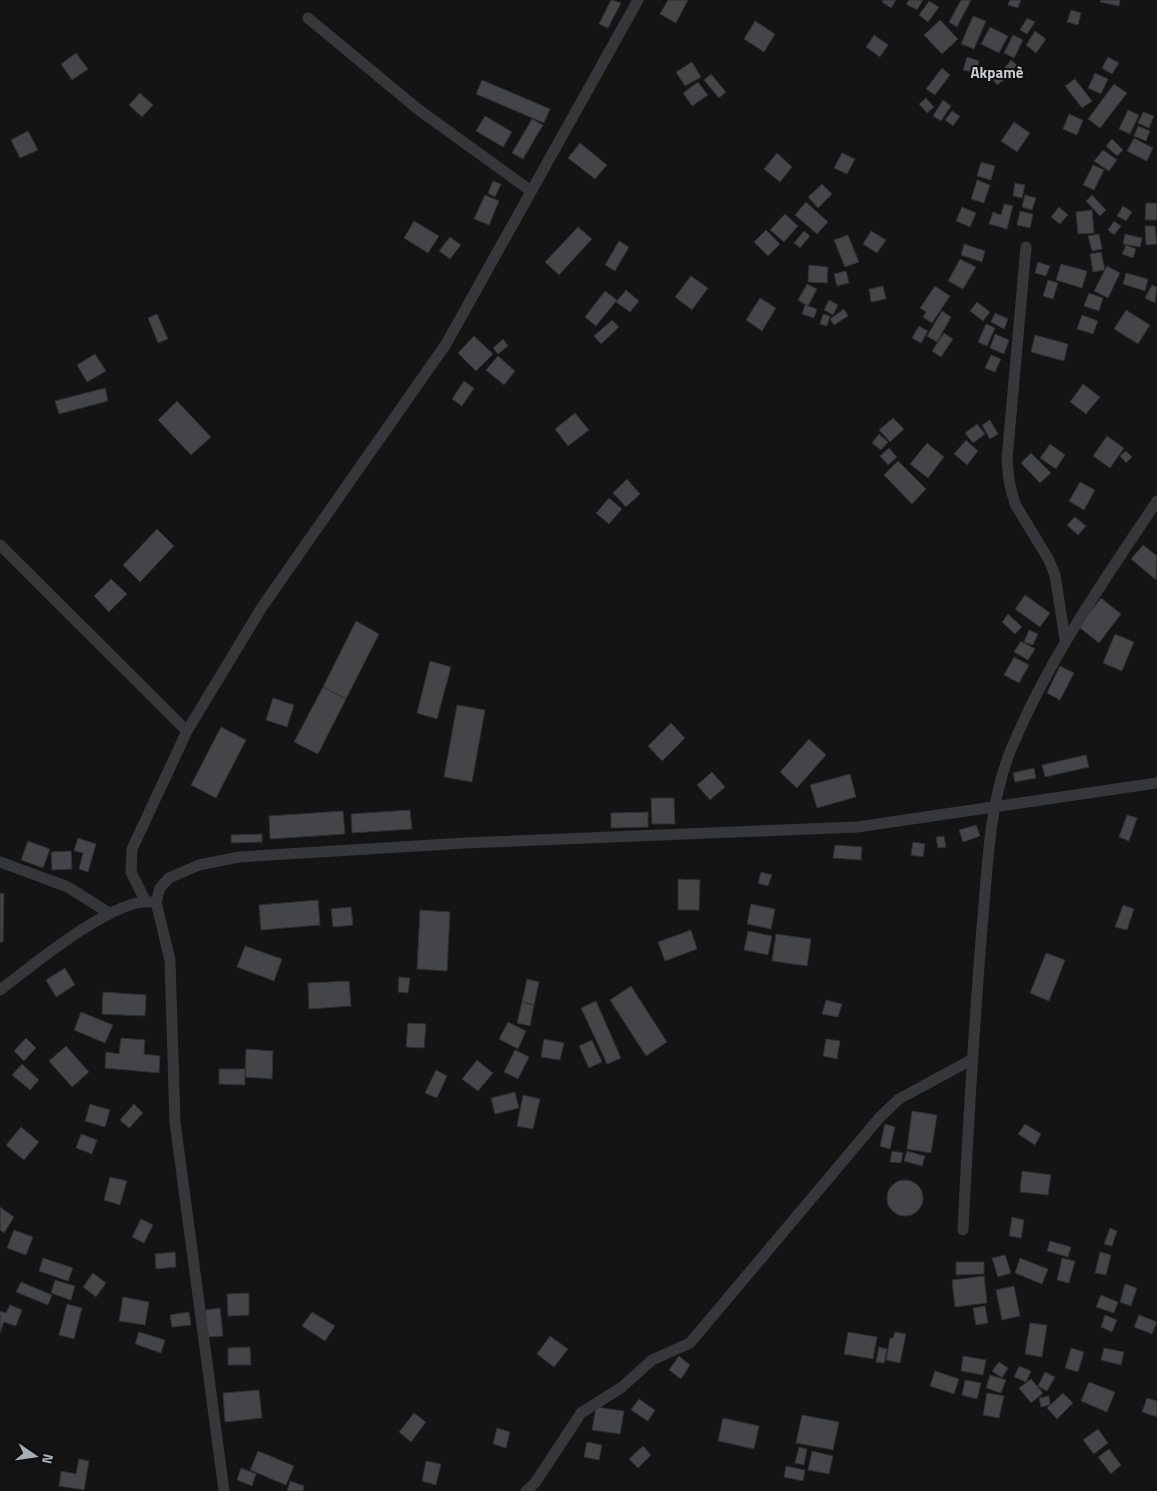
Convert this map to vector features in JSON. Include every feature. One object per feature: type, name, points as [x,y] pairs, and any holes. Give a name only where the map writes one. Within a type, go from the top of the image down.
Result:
[{"type":"street","points":[[224,1491],[176,1122],[170,960],[151,901],[131,872],[132,849],[187,731],[262,607],[446,344],[638,0]]},
{"type":"street","points":[[308,18],[419,110],[531,191]]},
{"type":"street","points":[[1026,248],[1007,459],[1009,481],[1016,504],[1055,575],[1066,639]]},
{"type":"street","points":[[963,1230],[971,1060],[993,808],[1010,753],[1035,696],[1066,639],[1157,501]]},
{"type":"street","points":[[0,545],[187,731]]},
{"type":"street","points":[[0,990],[108,913],[151,901],[169,878],[199,865],[239,857],[465,843],[857,827],[1157,783]]},
{"type":"street","points":[[0,862],[68,887],[108,913]]},
{"type":"street","points":[[526,1491],[534,1483],[581,1413],[622,1386],[652,1360],[690,1343],[880,1117],[899,1099],[971,1060]]},
{"type":"building","points":[[611,0],[621,3],[608,28],[599,24]]},
{"type":"building","points":[[668,0],[688,0],[676,23],[660,14]]},
{"type":"building","points":[[883,0],[896,0],[891,8],[882,2]]},
{"type":"building","points":[[909,0],[923,0],[917,10],[906,4]]},
{"type":"building","points":[[961,0],[971,0],[957,27],[949,22]]},
{"type":"building","points":[[1010,0],[1021,0],[1018,8],[1008,5]]},
{"type":"building","points":[[1101,0],[1120,0],[1119,6],[1100,2]]},
{"type":"building","points":[[929,1],[939,7],[928,22],[919,15]]},
{"type":"building","points":[[1071,10],[1081,13],[1078,25],[1067,22]]},
{"type":"building","points":[[973,16],[986,21],[974,49],[961,44]]},
{"type":"building","points":[[1027,18],[1035,22],[1027,34],[1020,30]]},
{"type":"building","points":[[940,20],[958,39],[942,54],[924,35]]},
{"type":"building","points":[[755,21],[775,34],[764,52],[744,39]]},
{"type":"building","points":[[990,27],[1008,36],[999,53],[981,44]]},
{"type":"building","points":[[1035,31],[1046,39],[1036,53],[1026,45]]},
{"type":"building","points":[[874,35],[888,45],[880,57],[866,47]]},
{"type":"building","points":[[1013,35],[1023,40],[1014,58],[1004,53]]},
{"type":"building","points":[[76,53],[88,69],[72,80],[61,64]]},
{"type":"building","points":[[967,57],[979,61],[976,73],[963,70]]},
{"type":"building","points":[[1108,57],[1119,63],[1112,74],[1102,68]]},
{"type":"building","points":[[1011,60],[1017,65],[1009,74],[1003,70]]},
{"type":"building","points":[[692,62],[701,77],[685,86],[676,72]]},
{"type":"building","points":[[942,68],[950,75],[935,95],[926,89]]},
{"type":"building","points":[[999,71],[1005,79],[997,85],[991,77]]},
{"type":"building","points":[[1095,73],[1108,79],[1101,94],[1088,88]]},
{"type":"building","points":[[711,74],[726,92],[719,98],[704,80]]},
{"type":"building","points":[[1075,79],[1092,101],[1082,108],[1065,86]]},
{"type":"building","points":[[482,80],[550,109],[544,123],[476,94]]},
{"type":"building","points":[[698,82],[708,95],[692,106],[683,93]]},
{"type":"building","points":[[1114,84],[1127,93],[1100,128],[1088,119]]},
{"type":"building","points":[[140,93],[153,105],[142,117],[129,105]]},
{"type":"building","points":[[926,98],[934,107],[927,113],[919,104]]},
{"type":"building","points":[[943,100],[951,106],[941,121],[933,116]]},
{"type":"building","points":[[1128,110],[1139,115],[1130,134],[1119,129]]},
{"type":"building","points":[[952,111],[960,116],[953,126],[945,120]]},
{"type":"building","points":[[1143,112],[1154,116],[1149,128],[1138,123]]},
{"type":"building","points":[[1069,114],[1083,120],[1077,135],[1063,129]]},
{"type":"building","points":[[485,116],[512,132],[503,147],[476,131]]},
{"type":"building","points":[[532,119],[543,125],[523,159],[512,153]]},
{"type":"building","points":[[1014,122],[1030,133],[1017,152],[1001,141]]},
{"type":"building","points":[[1138,126],[1150,131],[1146,141],[1134,136]]},
{"type":"building","points":[[28,131],[38,150],[20,158],[11,140]]},
{"type":"building","points":[[1134,138],[1153,148],[1147,161],[1127,151]]},
{"type":"building","points":[[1112,139],[1123,150],[1117,156],[1106,146]]},
{"type":"building","points":[[580,143],[607,165],[595,179],[568,158]]},
{"type":"building","points":[[1103,150],[1117,160],[1109,171],[1094,161]]},
{"type":"building","points":[[777,153],[792,167],[780,182],[764,169]]},
{"type":"building","points":[[842,153],[855,159],[847,174],[834,168]]},
{"type":"building","points":[[981,162],[995,166],[991,180],[977,176]]},
{"type":"building","points":[[1093,165],[1104,170],[1094,190],[1083,185]]},
{"type":"building","points":[[977,180],[990,185],[984,203],[971,199]]},
{"type":"building","points":[[493,181],[501,184],[495,197],[488,193]]},
{"type":"building","points":[[1015,183],[1025,185],[1022,198],[1013,196]]},
{"type":"building","points":[[822,184],[832,194],[818,208],[808,197]]},
{"type":"building","points":[[485,195],[499,201],[489,225],[474,219]]},
{"type":"building","points":[[1025,195],[1036,198],[1032,210],[1022,207]]},
{"type":"building","points":[[1092,195],[1106,210],[1100,216],[1086,201]]},
{"type":"building","points":[[806,202],[828,222],[817,234],[795,215]]},
{"type":"building","points":[[1146,203],[1157,203],[1157,220],[1145,220]]},
{"type":"building","points":[[1004,204],[1013,206],[1007,229],[989,224],[993,212],[1001,215]]},
{"type":"building","points":[[1123,206],[1132,212],[1126,221],[1117,216]]},
{"type":"building","points":[[962,207],[976,213],[970,227],[956,221]]},
{"type":"building","points":[[1059,207],[1068,215],[1060,224],[1051,217]]},
{"type":"building","points":[[1092,210],[1094,233],[1078,234],[1076,212]]},
{"type":"building","points":[[1020,211],[1033,214],[1030,228],[1017,225]]},
{"type":"building","points":[[785,214],[798,226],[784,242],[770,230]]},
{"type":"building","points":[[414,221],[439,236],[428,253],[404,238]]},
{"type":"building","points":[[1114,221],[1121,226],[1114,235],[1108,230]]},
{"type":"building","points":[[1145,226],[1155,226],[1157,244],[1146,245]]},
{"type":"building","points":[[578,227],[592,239],[559,275],[545,262]]},
{"type":"building","points":[[766,230],[780,244],[768,256],[754,242]]},
{"type":"building","points":[[804,231],[810,236],[800,248],[794,243]]},
{"type":"building","points":[[871,231],[886,240],[877,253],[863,244]]},
{"type":"building","points":[[1099,234],[1102,249],[1092,251],[1088,236]]},
{"type":"building","points":[[1125,234],[1142,238],[1140,247],[1123,244]]},
{"type":"building","points":[[848,235],[859,262],[845,267],[834,240]]},
{"type":"building","points":[[450,237],[461,245],[450,259],[439,251]]},
{"type":"building","points":[[619,241],[629,247],[615,271],[605,265]]},
{"type":"building","points":[[964,244],[985,251],[982,262],[961,255]]},
{"type":"building","points":[[1126,245],[1136,249],[1133,258],[1122,254]]},
{"type":"building","points":[[1101,252],[1105,270],[1093,272],[1090,254]]},
{"type":"building","points":[[960,259],[976,267],[963,289],[948,281]]},
{"type":"building","points":[[1038,262],[1050,266],[1046,276],[1035,273]]},
{"type":"building","points":[[1061,264],[1087,271],[1082,288],[1056,280]]},
{"type":"building","points":[[809,265],[828,267],[827,283],[808,282]]},
{"type":"building","points":[[1107,266],[1120,273],[1108,298],[1094,291]]},
{"type":"building","points":[[846,271],[849,283],[837,286],[834,274]]},
{"type":"building","points":[[1126,273],[1148,279],[1145,291],[1123,284]]},
{"type":"building","points":[[691,276],[708,288],[692,310],[675,297]]},
{"type":"building","points":[[1048,280],[1058,283],[1053,299],[1043,296]]},
{"type":"building","points":[[807,284],[817,289],[808,306],[798,300]]},
{"type":"building","points":[[1152,285],[1157,287],[1155,303],[1145,298]]},
{"type":"building","points":[[883,286],[886,299],[871,302],[869,289]]},
{"type":"building","points":[[935,286],[950,296],[932,323],[923,317],[926,312],[920,308]]},
{"type":"building","points":[[626,290],[639,301],[630,312],[616,302]]},
{"type":"building","points":[[605,291],[617,300],[596,326],[585,317]]},
{"type":"building","points":[[1089,293],[1103,298],[1099,311],[1084,306]]},
{"type":"building","points":[[760,298],[776,308],[762,331],[746,320]]},
{"type":"building","points":[[829,300],[838,305],[833,315],[824,310]]},
{"type":"building","points":[[977,302],[990,312],[983,321],[970,311]]},
{"type":"building","points":[[805,305],[817,309],[814,318],[802,314]]},
{"type":"building","points":[[844,309],[848,316],[834,325],[830,319]]},
{"type":"building","points":[[1126,310],[1150,325],[1138,344],[1114,329]]},
{"type":"building","points":[[942,311],[951,317],[937,342],[927,336]]},
{"type":"building","points":[[995,313],[1008,319],[1004,329],[991,322]]},
{"type":"building","points":[[157,314],[168,339],[158,343],[148,318]]},
{"type":"building","points":[[823,314],[830,316],[827,326],[820,324]]},
{"type":"building","points":[[1082,315],[1098,321],[1093,334],[1077,329]]},
{"type":"building","points":[[612,320],[619,327],[601,344],[594,336]]},
{"type":"building","points":[[986,324],[995,328],[987,346],[978,342]]},
{"type":"building","points":[[919,326],[928,331],[921,343],[912,338]]},
{"type":"building","points":[[944,333],[953,339],[941,357],[932,351]]},
{"type":"building","points":[[995,334],[1009,340],[1004,354],[990,348]]},
{"type":"building","points":[[1035,335],[1068,344],[1064,361],[1031,352]]},
{"type":"building","points":[[474,336],[493,354],[476,371],[458,353]]},
{"type":"building","points":[[503,339],[508,346],[498,354],[493,348]]},
{"type":"building","points":[[95,354],[106,371],[87,382],[77,365]]},
{"type":"building","points":[[991,355],[1001,359],[995,372],[985,368]]},
{"type":"building","points":[[498,356],[515,371],[504,385],[486,370]]},
{"type":"building","points":[[464,381],[474,388],[462,406],[452,399]]},
{"type":"building","points":[[1083,384],[1100,397],[1086,414],[1070,402]]},
{"type":"building","points":[[105,388],[108,401],[59,414],[55,401]]},
{"type":"building","points":[[177,401],[211,437],[191,455],[158,420]]},
{"type":"building","points":[[575,413],[589,430],[568,446],[555,429]]},
{"type":"building","points":[[893,418],[904,429],[890,442],[879,430]]},
{"type":"building","points":[[990,420],[998,434],[990,439],[982,425]]},
{"type":"building","points":[[977,424],[985,434],[973,443],[965,433]]},
{"type":"building","points":[[879,434],[888,442],[881,450],[872,443]]},
{"type":"building","points":[[1107,436],[1124,448],[1110,468],[1093,456]]},
{"type":"building","points":[[966,440],[978,451],[967,465],[954,454]]},
{"type":"building","points":[[927,443],[944,457],[928,478],[910,464]]},
{"type":"building","points":[[1050,444],[1065,455],[1056,469],[1040,458]]},
{"type":"building","points":[[889,448],[897,457],[888,465],[880,456]]},
{"type":"building","points":[[1126,451],[1132,457],[1126,463],[1120,456]]},
{"type":"building","points":[[1031,453],[1051,473],[1040,483],[1021,463]]},
{"type":"building","points":[[898,461],[926,489],[912,504],[884,475]]},
{"type":"building","points":[[627,479],[640,494],[626,507],[613,493]]},
{"type":"building","points":[[1080,482],[1095,490],[1084,510],[1069,501]]},
{"type":"building","points":[[609,498],[622,509],[609,524],[596,513]]},
{"type":"building","points":[[1075,517],[1086,526],[1078,535],[1067,525]]},
{"type":"building","points":[[157,529],[174,546],[140,582],[123,565]]},
{"type":"building","points":[[1143,545],[1157,556],[1156,580],[1131,559]]},
{"type":"building","points":[[111,579],[127,594],[109,612],[94,596]]},
{"type":"building","points":[[1025,595],[1050,613],[1040,627],[1015,609]]},
{"type":"building","points":[[1101,598],[1121,614],[1099,643],[1079,627]]},
{"type":"building","points":[[1008,614],[1022,627],[1015,634],[1002,622]]},
{"type":"building","points":[[356,621],[379,634],[346,699],[323,687]]},
{"type":"building","points":[[1029,630],[1038,634],[1033,645],[1024,642]]},
{"type":"building","points":[[1115,634],[1134,642],[1122,671],[1103,663]]},
{"type":"building","points":[[1021,641],[1035,649],[1028,660],[1014,652]]},
{"type":"building","points":[[1014,657],[1029,665],[1019,683],[1004,675]]},
{"type":"building","points":[[430,661],[451,667],[437,719],[417,713]]},
{"type":"building","points":[[1060,666],[1074,673],[1060,700],[1047,693]]},
{"type":"building","points":[[323,687],[346,699],[318,754],[294,742]]},
{"type":"building","points":[[273,698],[294,705],[287,727],[266,720]]},
{"type":"building","points":[[457,705],[485,710],[472,782],[444,777]]},
{"type":"building","points":[[671,723],[685,738],[662,761],[648,746]]},
{"type":"building","points":[[221,727],[246,740],[216,798],[191,785]]},
{"type":"building","points":[[809,739],[826,755],[797,788],[780,772]]},
{"type":"building","points":[[1086,755],[1089,767],[1045,777],[1042,765]]},
{"type":"building","points":[[1034,768],[1036,778],[1015,782],[1013,773]]},
{"type":"building","points":[[712,772],[725,787],[710,800],[697,785]]},
{"type":"building","points":[[850,774],[856,797],[817,808],[810,785]]},
{"type":"building","points":[[651,798],[674,798],[675,824],[652,824]]},
{"type":"building","points":[[410,810],[412,829],[352,833],[351,814]]},
{"type":"building","points":[[343,811],[345,834],[270,839],[269,816]]},
{"type":"building","points":[[648,812],[648,827],[611,828],[611,813]]},
{"type":"building","points":[[1127,815],[1137,818],[1129,841],[1119,837]]},
{"type":"building","points":[[976,825],[980,836],[963,842],[959,830]]},
{"type":"building","points":[[262,834],[262,842],[231,843],[231,835]]},
{"type":"building","points":[[944,836],[946,847],[938,848],[936,837]]},
{"type":"building","points":[[78,838],[96,844],[88,872],[79,869],[83,853],[74,851]]},
{"type":"building","points":[[28,841],[50,849],[43,868],[21,860]]},
{"type":"building","points":[[913,842],[925,844],[923,857],[911,855]]},
{"type":"building","points":[[835,845],[862,847],[861,860],[833,858]]},
{"type":"building","points":[[71,851],[72,869],[52,870],[51,852]]},
{"type":"building","points":[[761,872],[772,875],[768,886],[758,883]]},
{"type":"building","points":[[678,879],[700,880],[699,910],[678,910]]},
{"type":"building","points":[[0,893],[4,894],[3,942],[0,942]]},
{"type":"building","points":[[318,900],[320,925],[261,930],[259,905]]},
{"type":"building","points":[[751,904],[775,909],[771,929],[747,924]]},
{"type":"building","points":[[1123,905],[1134,909],[1127,930],[1115,927]]},
{"type":"building","points":[[351,907],[353,925],[333,927],[331,909]]},
{"type":"building","points":[[420,910],[450,912],[447,971],[417,969]]},
{"type":"building","points":[[691,930],[697,949],[665,961],[658,942]]},
{"type":"building","points":[[748,931],[772,936],[768,955],[744,950]]},
{"type":"building","points":[[776,934],[811,939],[807,966],[772,961]]},
{"type":"building","points":[[245,946],[282,959],[274,981],[237,967]]},
{"type":"building","points":[[1046,953],[1065,960],[1049,1001],[1030,993]]},
{"type":"building","points":[[65,968],[75,985],[56,997],[46,980]]},
{"type":"building","points":[[399,977],[410,978],[408,993],[398,992]]},
{"type":"building","points":[[527,979],[539,982],[534,1005],[522,1002]]},
{"type":"building","points":[[349,981],[351,1006],[309,1009],[308,983]]},
{"type":"building","points":[[631,986],[667,1042],[646,1056],[610,1000]]},
{"type":"building","points":[[103,992],[146,995],[145,1016],[102,1014]]},
{"type":"building","points":[[826,1000],[842,1004],[838,1017],[822,1014]]},
{"type":"building","points":[[596,1001],[621,1058],[607,1064],[581,1008]]},
{"type":"building","points":[[522,1002],[534,1005],[530,1026],[517,1023]]},
{"type":"building","points":[[81,1012],[113,1025],[105,1043],[74,1030]]},
{"type":"building","points":[[508,1022],[526,1031],[518,1049],[499,1039]]},
{"type":"building","points":[[408,1023],[426,1024],[424,1048],[406,1047]]},
{"type":"building","points":[[26,1038],[36,1048],[24,1061],[14,1051]]},
{"type":"building","points":[[121,1038],[145,1040],[144,1054],[160,1056],[159,1073],[105,1068],[106,1052],[119,1054]]},
{"type":"building","points":[[544,1039],[564,1043],[560,1060],[541,1057]]},
{"type":"building","points":[[826,1039],[840,1041],[837,1059],[823,1056]]},
{"type":"building","points":[[592,1040],[602,1062],[589,1068],[579,1046]]},
{"type":"building","points":[[66,1046],[89,1072],[72,1087],[49,1061]]},
{"type":"building","points":[[246,1049],[273,1051],[272,1079],[245,1077]]},
{"type":"building","points":[[515,1050],[529,1057],[518,1079],[504,1072]]},
{"type":"building","points":[[477,1060],[493,1073],[478,1091],[462,1079]]},
{"type":"building","points":[[22,1064],[39,1080],[30,1090],[12,1075]]},
{"type":"building","points":[[219,1069],[245,1069],[245,1085],[219,1084]]},
{"type":"building","points":[[436,1070],[447,1076],[437,1098],[425,1093]]},
{"type":"building","points":[[515,1092],[519,1108],[495,1114],[491,1098]]},
{"type":"building","points":[[523,1095],[540,1099],[533,1129],[517,1126]]},
{"type":"building","points":[[90,1104],[110,1110],[105,1127],[85,1121]]},
{"type":"building","points":[[134,1104],[143,1113],[129,1128],[120,1120]]},
{"type":"building","points":[[912,1111],[937,1115],[931,1153],[907,1149]]},
{"type":"building","points":[[885,1124],[895,1127],[890,1149],[880,1146]]},
{"type":"building","points":[[1025,1124],[1041,1134],[1035,1145],[1018,1134]]},
{"type":"building","points":[[21,1127],[39,1142],[24,1160],[6,1145]]},
{"type":"building","points":[[81,1134],[97,1140],[92,1154],[76,1148]]},
{"type":"building","points":[[892,1151],[903,1153],[901,1163],[890,1162]]},
{"type":"building","points":[[907,1151],[925,1156],[922,1166],[904,1161]]},
{"type":"building","points":[[1022,1171],[1051,1175],[1048,1195],[1020,1192]]},
{"type":"building","points":[[110,1177],[127,1181],[120,1205],[104,1200]]},
{"type":"building","points":[[905,1180],[912,1181],[918,1185],[922,1191],[922,1205],[918,1211],[912,1215],[905,1216],[898,1215],[892,1211],[888,1205],[887,1198],[888,1191],[892,1185],[898,1181]]},
{"type":"building","points":[[0,1207],[14,1217],[4,1233],[0,1230]]},
{"type":"building","points":[[1012,1217],[1024,1220],[1021,1238],[1009,1236]]},
{"type":"building","points":[[141,1219],[153,1225],[144,1243],[132,1237]]},
{"type":"building","points":[[1110,1228],[1117,1231],[1112,1246],[1104,1244]]},
{"type":"building","points":[[14,1230],[33,1237],[26,1255],[7,1248]]},
{"type":"building","points":[[1050,1241],[1071,1247],[1068,1257],[1047,1251]]},
{"type":"building","points":[[175,1252],[176,1267],[156,1269],[155,1254]]},
{"type":"building","points":[[1100,1252],[1111,1255],[1106,1275],[1095,1273]]},
{"type":"building","points":[[1005,1255],[1011,1273],[998,1277],[992,1258]]},
{"type":"building","points":[[43,1258],[73,1268],[68,1281],[39,1271]]},
{"type":"building","points":[[1020,1258],[1048,1269],[1042,1284],[1015,1273]]},
{"type":"building","points":[[1062,1258],[1075,1261],[1069,1283],[1057,1280]]},
{"type":"building","points":[[956,1262],[984,1262],[984,1274],[956,1275]]},
{"type":"building","points":[[93,1273],[106,1283],[96,1297],[83,1287]]},
{"type":"building","points":[[984,1276],[987,1303],[955,1307],[952,1280]]},
{"type":"building","points":[[55,1280],[75,1286],[71,1300],[51,1293]]},
{"type":"building","points":[[21,1282],[52,1295],[48,1305],[16,1292]]},
{"type":"building","points":[[1125,1284],[1137,1288],[1131,1306],[1120,1302]]},
{"type":"building","points":[[1014,1286],[1020,1316],[1002,1320],[996,1290]]},
{"type":"building","points":[[249,1293],[249,1315],[228,1316],[227,1294]]},
{"type":"building","points":[[1101,1295],[1118,1302],[1114,1313],[1096,1307]]},
{"type":"building","points":[[123,1297],[149,1302],[145,1325],[119,1321]]},
{"type":"building","points":[[67,1304],[82,1308],[74,1339],[59,1335]]},
{"type":"building","points":[[10,1305],[22,1310],[16,1326],[4,1322],[0,1333],[0,1311],[6,1313]]},
{"type":"building","points":[[985,1306],[988,1323],[976,1325],[973,1308]]},
{"type":"building","points":[[220,1308],[223,1336],[208,1337],[205,1310]]},
{"type":"building","points":[[189,1312],[191,1325],[172,1327],[170,1315]]},
{"type":"building","points":[[312,1312],[335,1326],[325,1341],[302,1326]]},
{"type":"building","points":[[1105,1315],[1117,1320],[1112,1332],[1101,1327]]},
{"type":"building","points":[[1139,1315],[1157,1322],[1152,1334],[1134,1327]]},
{"type":"building","points":[[1030,1323],[1047,1325],[1042,1357],[1025,1354]]},
{"type":"building","points":[[139,1332],[165,1340],[161,1353],[135,1344]]},
{"type":"building","points":[[848,1332],[877,1337],[873,1359],[844,1354]]},
{"type":"building","points":[[895,1332],[906,1334],[900,1363],[886,1360],[890,1338],[893,1338]]},
{"type":"building","points":[[550,1336],[568,1349],[554,1367],[537,1354]]},
{"type":"building","points":[[250,1347],[251,1365],[228,1365],[228,1348]]},
{"type":"building","points":[[879,1347],[887,1349],[884,1363],[876,1362]]},
{"type":"building","points":[[1071,1348],[1084,1352],[1078,1372],[1065,1368]]},
{"type":"building","points":[[1104,1348],[1124,1352],[1121,1365],[1101,1360]]},
{"type":"building","points":[[679,1356],[690,1365],[681,1379],[669,1370]]},
{"type":"building","points":[[963,1356],[986,1360],[983,1375],[961,1371]]},
{"type":"building","points":[[999,1362],[1008,1368],[1002,1378],[992,1371]]},
{"type":"building","points":[[1019,1366],[1031,1371],[1026,1382],[1014,1377]]},
{"type":"building","points":[[935,1371],[959,1379],[954,1394],[930,1386]]},
{"type":"building","points":[[1045,1372],[1055,1377],[1047,1391],[1038,1386]]},
{"type":"building","points":[[990,1375],[1006,1380],[1001,1393],[986,1388]]},
{"type":"building","points":[[1031,1379],[1043,1393],[1031,1403],[1019,1388]]},
{"type":"building","points":[[965,1380],[981,1383],[977,1399],[962,1395]]},
{"type":"building","points":[[1089,1382],[1115,1392],[1107,1412],[1081,1401]]},
{"type":"building","points":[[259,1390],[262,1418],[225,1422],[223,1393]]},
{"type":"building","points":[[987,1393],[1004,1396],[999,1418],[983,1415]]},
{"type":"building","points":[[1063,1393],[1073,1403],[1057,1419],[1047,1408]]},
{"type":"building","points":[[1049,1396],[1050,1405],[1041,1407],[1039,1398]]},
{"type":"building","points":[[1147,1398],[1157,1401],[1157,1417],[1142,1412]]},
{"type":"building","points":[[639,1399],[655,1410],[648,1421],[631,1410]]},
{"type":"building","points":[[596,1407],[624,1411],[620,1434],[592,1430]]},
{"type":"building","points":[[414,1413],[426,1422],[411,1442],[399,1432]]},
{"type":"building","points":[[802,1415],[839,1422],[833,1450],[796,1443]]},
{"type":"building","points":[[723,1418],[759,1426],[754,1449],[718,1441]]},
{"type":"building","points":[[497,1428],[510,1432],[506,1448],[493,1444]]},
{"type":"building","points":[[1098,1429],[1108,1443],[1094,1454],[1083,1440]]},
{"type":"building","points":[[587,1442],[602,1445],[599,1460],[584,1457]]},
{"type":"building","points":[[643,1446],[651,1455],[638,1468],[629,1459]]},
{"type":"building","points":[[799,1447],[807,1449],[804,1465],[795,1463]]},
{"type":"building","points":[[1109,1449],[1121,1465],[1111,1474],[1098,1457]]},
{"type":"building","points":[[258,1451],[294,1466],[286,1485],[250,1470]]},
{"type":"building","points":[[812,1451],[833,1456],[829,1474],[808,1470]]},
{"type":"building","points":[[79,1459],[89,1461],[84,1490],[59,1486],[61,1471],[76,1474]]},
{"type":"building","points":[[426,1461],[441,1464],[436,1485],[422,1481]]},
{"type":"building","points":[[786,1466],[805,1470],[803,1481],[784,1477]]},
{"type":"building","points":[[241,1468],[256,1474],[252,1486],[237,1480]]},
{"type":"building","points":[[290,1481],[304,1486],[303,1491],[287,1491]]},
{"type":"district","name":"Akpamè","points":[[997,72]]}]
